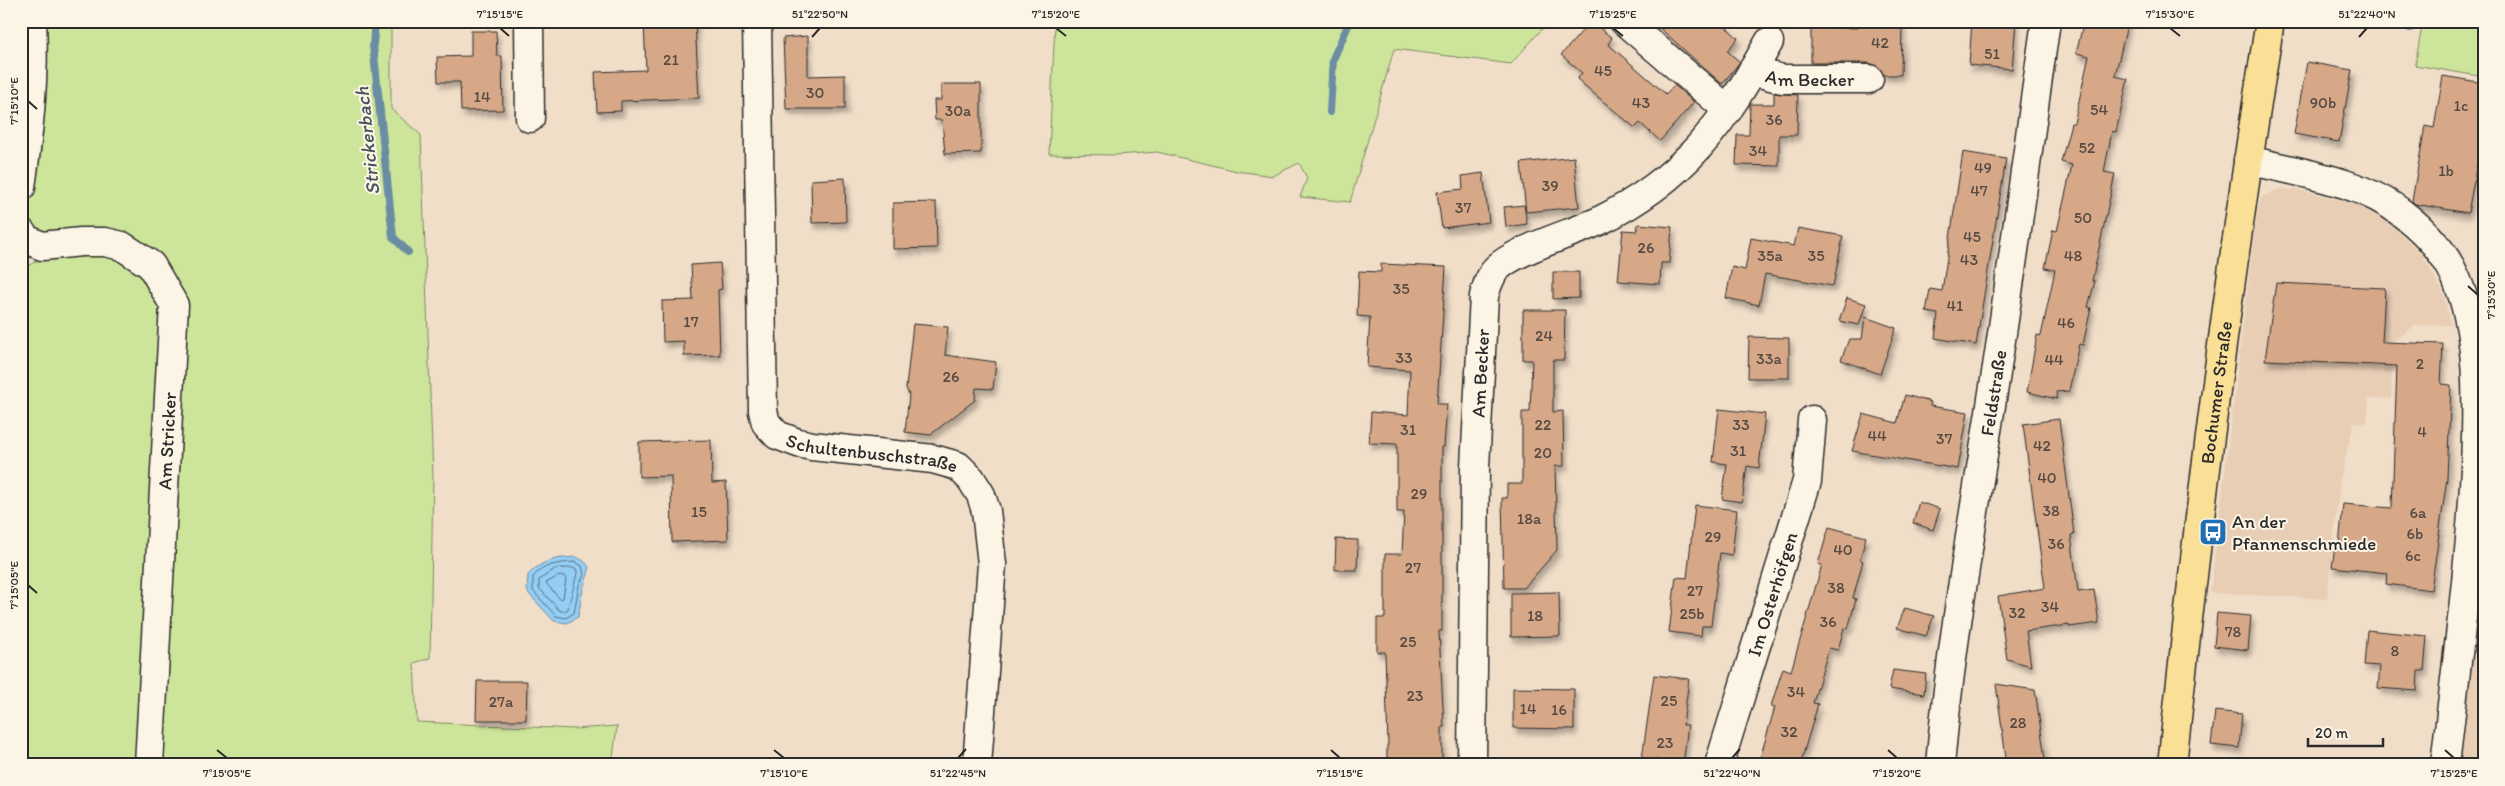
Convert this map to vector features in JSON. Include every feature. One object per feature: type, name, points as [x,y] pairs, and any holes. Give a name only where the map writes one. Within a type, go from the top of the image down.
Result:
[{"type":"main road","name":"Bochumer Straße","points":[[2172,765],[2214,398],[2270,21]]},
{"type":"street","points":[[21,187],[30,124],[33,75],[32,21]]},
{"type":"street","points":[[529,21],[530,118]]},
{"type":"street","name":"Schultenbuschstraße","points":[[757,21],[763,411],[766,424],[777,435],[812,446],[886,453],[945,462],[958,466],[971,479],[981,495],[986,511],[992,564],[977,765]]},
{"type":"street","points":[[1624,21],[1728,110]]},
{"type":"street","name":"Feldstraße","points":[[1940,765],[1946,700],[1968,537],[2020,219],[2046,21]]},
{"type":"street","name":"Am Becker","points":[[1472,765],[1475,467],[1484,296],[1488,280],[1498,268],[1527,251],[1600,220],[1651,191],[1678,170],[1701,146],[1728,110],[1768,42]]},
{"type":"street","name":"Am Becker","points":[[1752,71],[1782,78],[1868,80]]},
{"type":"street","points":[[2248,160],[2350,186],[2375,196],[2402,214],[2427,235],[2444,256],[2456,277],[2466,310],[2477,379],[2476,439],[2470,545],[2445,765]]},
{"type":"street","name":"Am Stricker","points":[[21,232],[26,239],[42,246],[81,242],[105,242],[122,246],[150,264],[174,305],[149,765]]},
{"type":"street","name":"Im Osterhöfgen","points":[[1719,765],[1807,481],[1812,420]]},
{"type":"shaded area","points":[[2278,189],[2300,190],[2322,195],[2361,207],[2389,222],[2422,254],[2443,292],[2451,325],[2415,326],[2394,340],[2391,399],[2369,398],[2367,423],[2354,422],[2340,481],[2327,599],[2210,593],[2257,210],[2262,197]]},
{"type":"shaded area","points":[[2484,550],[2484,765],[2457,765]]},
{"type":"green space","points":[[21,21],[391,21],[391,109],[421,135],[433,477],[430,658],[414,663],[417,722],[575,729],[617,726],[612,765],[156,765],[167,304],[142,765],[21,765],[21,270],[38,260],[79,254],[21,244]]},
{"type":"green space","points":[[1055,21],[1549,21],[1511,64],[1394,49],[1350,202],[1300,197],[1307,178],[1299,163],[1273,176],[1237,171],[1157,152],[1117,155],[1049,154]]},
{"type":"green space","points":[[2423,21],[2484,21],[2484,77],[2415,65]]},
{"type":"water","points":[[576,557],[587,564],[589,570],[583,589],[578,617],[567,623],[554,621],[529,594],[527,590],[528,575],[544,563],[562,558]]},
{"type":"building","points":[[644,21],[695,21],[699,98],[621,101],[621,111],[597,112],[595,72],[646,70]]},
{"type":"building","points":[[1591,21],[1612,38],[1608,44],[1666,94],[1674,85],[1694,102],[1660,141],[1640,123],[1635,128],[1577,79],[1582,73],[1561,55]]},
{"type":"building","points":[[1652,21],[1719,21],[1738,38],[1727,51],[1740,62],[1722,84]]},
{"type":"building","points":[[1858,21],[1902,21],[1901,75],[1884,75],[1877,66],[1869,63],[1811,63],[1811,27],[1858,28]]},
{"type":"building","points":[[1972,21],[2016,21],[2012,69],[1969,65]]},
{"type":"building","points":[[2084,21],[2128,21],[2115,76],[2128,79],[2116,132],[2112,131],[2104,172],[2115,174],[2092,281],[2095,281],[2088,307],[2091,308],[2083,345],[2079,344],[2069,391],[2056,392],[2057,399],[2027,392],[2037,335],[2041,336],[2055,270],[2045,268],[2053,230],[2057,231],[2072,165],[2061,162],[2071,123],[2074,123],[2089,56],[2076,53]]},
{"type":"building","points":[[471,31],[496,31],[497,56],[502,56],[503,110],[461,111],[460,82],[438,82],[437,57],[471,56]]},
{"type":"building","points":[[808,36],[808,76],[845,75],[845,109],[786,109],[783,38]]},
{"type":"building","points":[[2307,62],[2352,70],[2339,142],[2294,134]]},
{"type":"building","points":[[2443,76],[2484,83],[2484,136],[2482,136],[2468,213],[2415,204],[2412,201],[2425,126],[2434,128]]},
{"type":"building","points":[[941,84],[981,84],[981,153],[945,154],[942,120],[935,120],[934,100],[941,100]]},
{"type":"building","points":[[1774,93],[1798,95],[1797,135],[1779,135],[1779,166],[1736,165],[1737,135],[1749,135],[1750,104],[1774,104]]},
{"type":"building","points":[[1963,152],[2006,159],[1976,345],[1935,338],[1938,314],[1926,312],[1930,289],[1942,291]]},
{"type":"building","points":[[1574,157],[1579,207],[1526,212],[1521,163]]},
{"type":"building","points":[[1483,173],[1489,222],[1442,228],[1437,192],[1463,189],[1462,176]]},
{"type":"building","points":[[845,178],[846,222],[812,223],[811,180]]},
{"type":"building","points":[[936,202],[937,248],[893,249],[893,203]]},
{"type":"building","points":[[1524,205],[1527,224],[1506,227],[1504,207]]},
{"type":"building","points":[[1638,224],[1672,227],[1669,263],[1661,263],[1660,284],[1618,281],[1623,230],[1637,231]]},
{"type":"building","points":[[1798,228],[1843,236],[1833,286],[1765,274],[1759,305],[1726,298],[1732,267],[1745,270],[1751,238],[1794,246]]},
{"type":"building","points":[[720,263],[722,289],[718,290],[720,355],[684,356],[684,341],[663,342],[662,301],[693,300],[691,265]]},
{"type":"building","points":[[1381,264],[1446,267],[1437,404],[1447,404],[1444,447],[1442,447],[1442,631],[1439,631],[1444,727],[1442,727],[1442,765],[1387,765],[1385,652],[1377,652],[1377,618],[1385,618],[1385,554],[1402,554],[1404,512],[1397,512],[1397,444],[1369,443],[1371,412],[1408,415],[1410,370],[1367,367],[1370,317],[1357,316],[1359,271],[1381,272]]},
{"type":"building","points":[[1553,272],[1579,272],[1579,298],[1553,299]]},
{"type":"building","points":[[2276,283],[2385,288],[2382,342],[2443,344],[2441,384],[2451,385],[2447,478],[2431,590],[2386,584],[2387,573],[2332,567],[2335,546],[2339,546],[2343,504],[2392,508],[2397,366],[2265,360]]},
{"type":"building","points":[[1847,298],[1866,304],[1859,325],[1839,321]]},
{"type":"building","points":[[1523,310],[1565,310],[1564,360],[1553,360],[1553,412],[1563,411],[1564,466],[1555,466],[1557,550],[1524,588],[1504,588],[1502,498],[1507,498],[1507,484],[1522,484],[1522,412],[1530,412],[1532,360],[1523,360]]},
{"type":"building","points":[[1865,317],[1896,328],[1880,374],[1841,360],[1849,339],[1862,339]]},
{"type":"building","points":[[913,324],[948,327],[945,355],[996,362],[993,389],[976,388],[975,400],[930,435],[905,432],[909,395],[906,388]]},
{"type":"building","points":[[1749,337],[1789,338],[1789,378],[1748,378]]},
{"type":"building","points":[[1905,395],[1931,402],[1930,406],[1968,412],[1958,469],[1852,451],[1863,414],[1897,423]]},
{"type":"building","points":[[1719,409],[1765,414],[1759,468],[1747,466],[1742,502],[1722,499],[1727,464],[1713,462]]},
{"type":"building","points":[[2059,419],[2074,534],[2071,535],[2078,592],[2094,590],[2099,623],[2026,631],[2031,666],[2007,659],[1998,596],[2045,588],[2023,424]]},
{"type":"building","points":[[711,440],[712,483],[726,482],[728,540],[672,542],[671,476],[639,477],[639,442]]},
{"type":"building","points":[[1919,502],[1940,509],[1933,530],[1913,523]]},
{"type":"building","points":[[1695,505],[1737,510],[1732,555],[1720,553],[1711,626],[1702,626],[1701,636],[1669,632],[1676,577],[1687,578]]},
{"type":"building","points":[[1829,527],[1866,537],[1860,560],[1863,561],[1853,598],[1856,599],[1848,629],[1844,628],[1838,650],[1829,648],[1813,703],[1818,704],[1800,765],[1758,765],[1775,707],[1771,706],[1783,668],[1791,671],[1822,565],[1818,564]]},
{"type":"building","points":[[1336,539],[1358,540],[1357,570],[1335,570]]},
{"type":"building","points":[[1559,592],[1560,636],[1511,637],[1511,593]]},
{"type":"building","points":[[1905,608],[1934,616],[1926,636],[1897,628]]},
{"type":"building","points":[[2217,613],[2251,616],[2248,650],[2214,646]]},
{"type":"building","points":[[2367,630],[2427,636],[2424,671],[2418,671],[2417,691],[2378,688],[2380,666],[2364,665]]},
{"type":"building","points":[[1893,670],[1926,674],[1924,694],[1889,689]]},
{"type":"building","points":[[1654,675],[1689,679],[1683,725],[1688,725],[1683,765],[1657,765],[1658,760],[1642,758]]},
{"type":"building","points":[[477,681],[527,681],[526,720],[476,720]]},
{"type":"building","points":[[1996,684],[2035,690],[2046,765],[2007,765]]},
{"type":"building","points":[[1513,688],[1574,689],[1574,729],[1513,728]]},
{"type":"building","points":[[2215,711],[2242,714],[2239,748],[2211,745]]},
{"type":"waterway","name":"Strickerbach","points":[[375,21],[373,45],[393,237],[408,252]]},
{"type":"waterway","points":[[1330,112],[1333,59],[1350,21]]},
{"type":"waterway","points":[[2409,21],[2410,28]]},
{"type":"place","name":"An der Pfannenschmiede","points":[[2213,532]]}]
